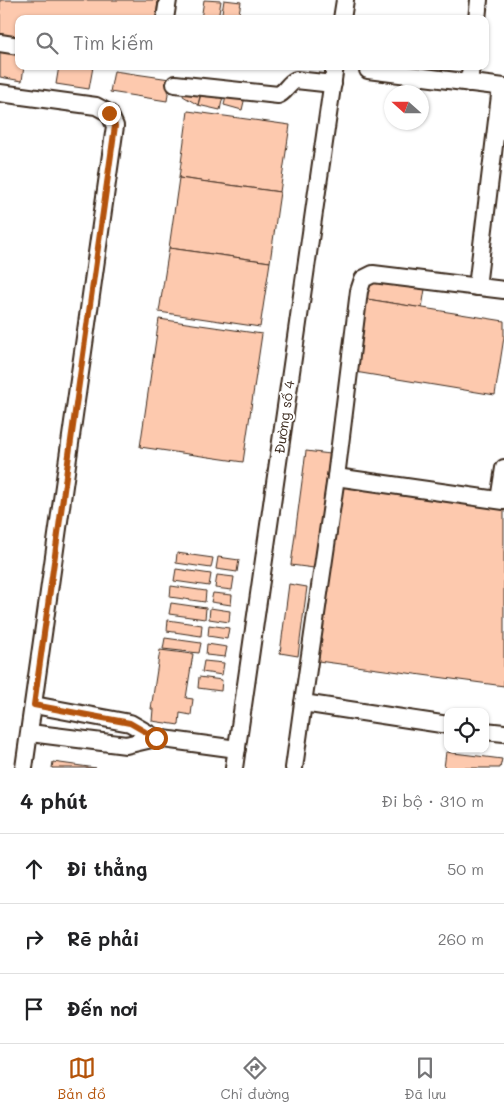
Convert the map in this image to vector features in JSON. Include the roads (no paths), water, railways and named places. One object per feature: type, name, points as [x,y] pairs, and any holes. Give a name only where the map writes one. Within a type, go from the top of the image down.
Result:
[{"type":"street","points":[[166,15],[168,0]]},
{"type":"street","points":[[343,15],[345,0]]},
{"type":"street","points":[[477,15],[479,0]]},
{"type":"street","points":[[0,43],[15,45]]},
{"type":"street","name":"Đường số 4","points":[[234,768],[335,70]]},
{"type":"street","points":[[368,70],[502,87],[477,287]]},
{"type":"street","points":[[469,83],[471,70]]},
{"type":"street","points":[[175,84],[278,95],[291,82],[296,80],[333,84]]},
{"type":"street","points":[[0,93],[96,106],[109,113],[115,126],[24,768]]},
{"type":"street","points":[[294,768],[336,477],[359,291],[363,279],[373,274],[504,290]]},
{"type":"street","points":[[336,477],[502,501],[504,468]]},
{"type":"street","points":[[303,703],[444,724]]},
{"type":"street","points":[[34,705],[130,723],[156,738]]},
{"type":"street","points":[[489,731],[504,733]]},
{"type":"street","points":[[30,733],[126,745],[156,738],[236,749]]}]
